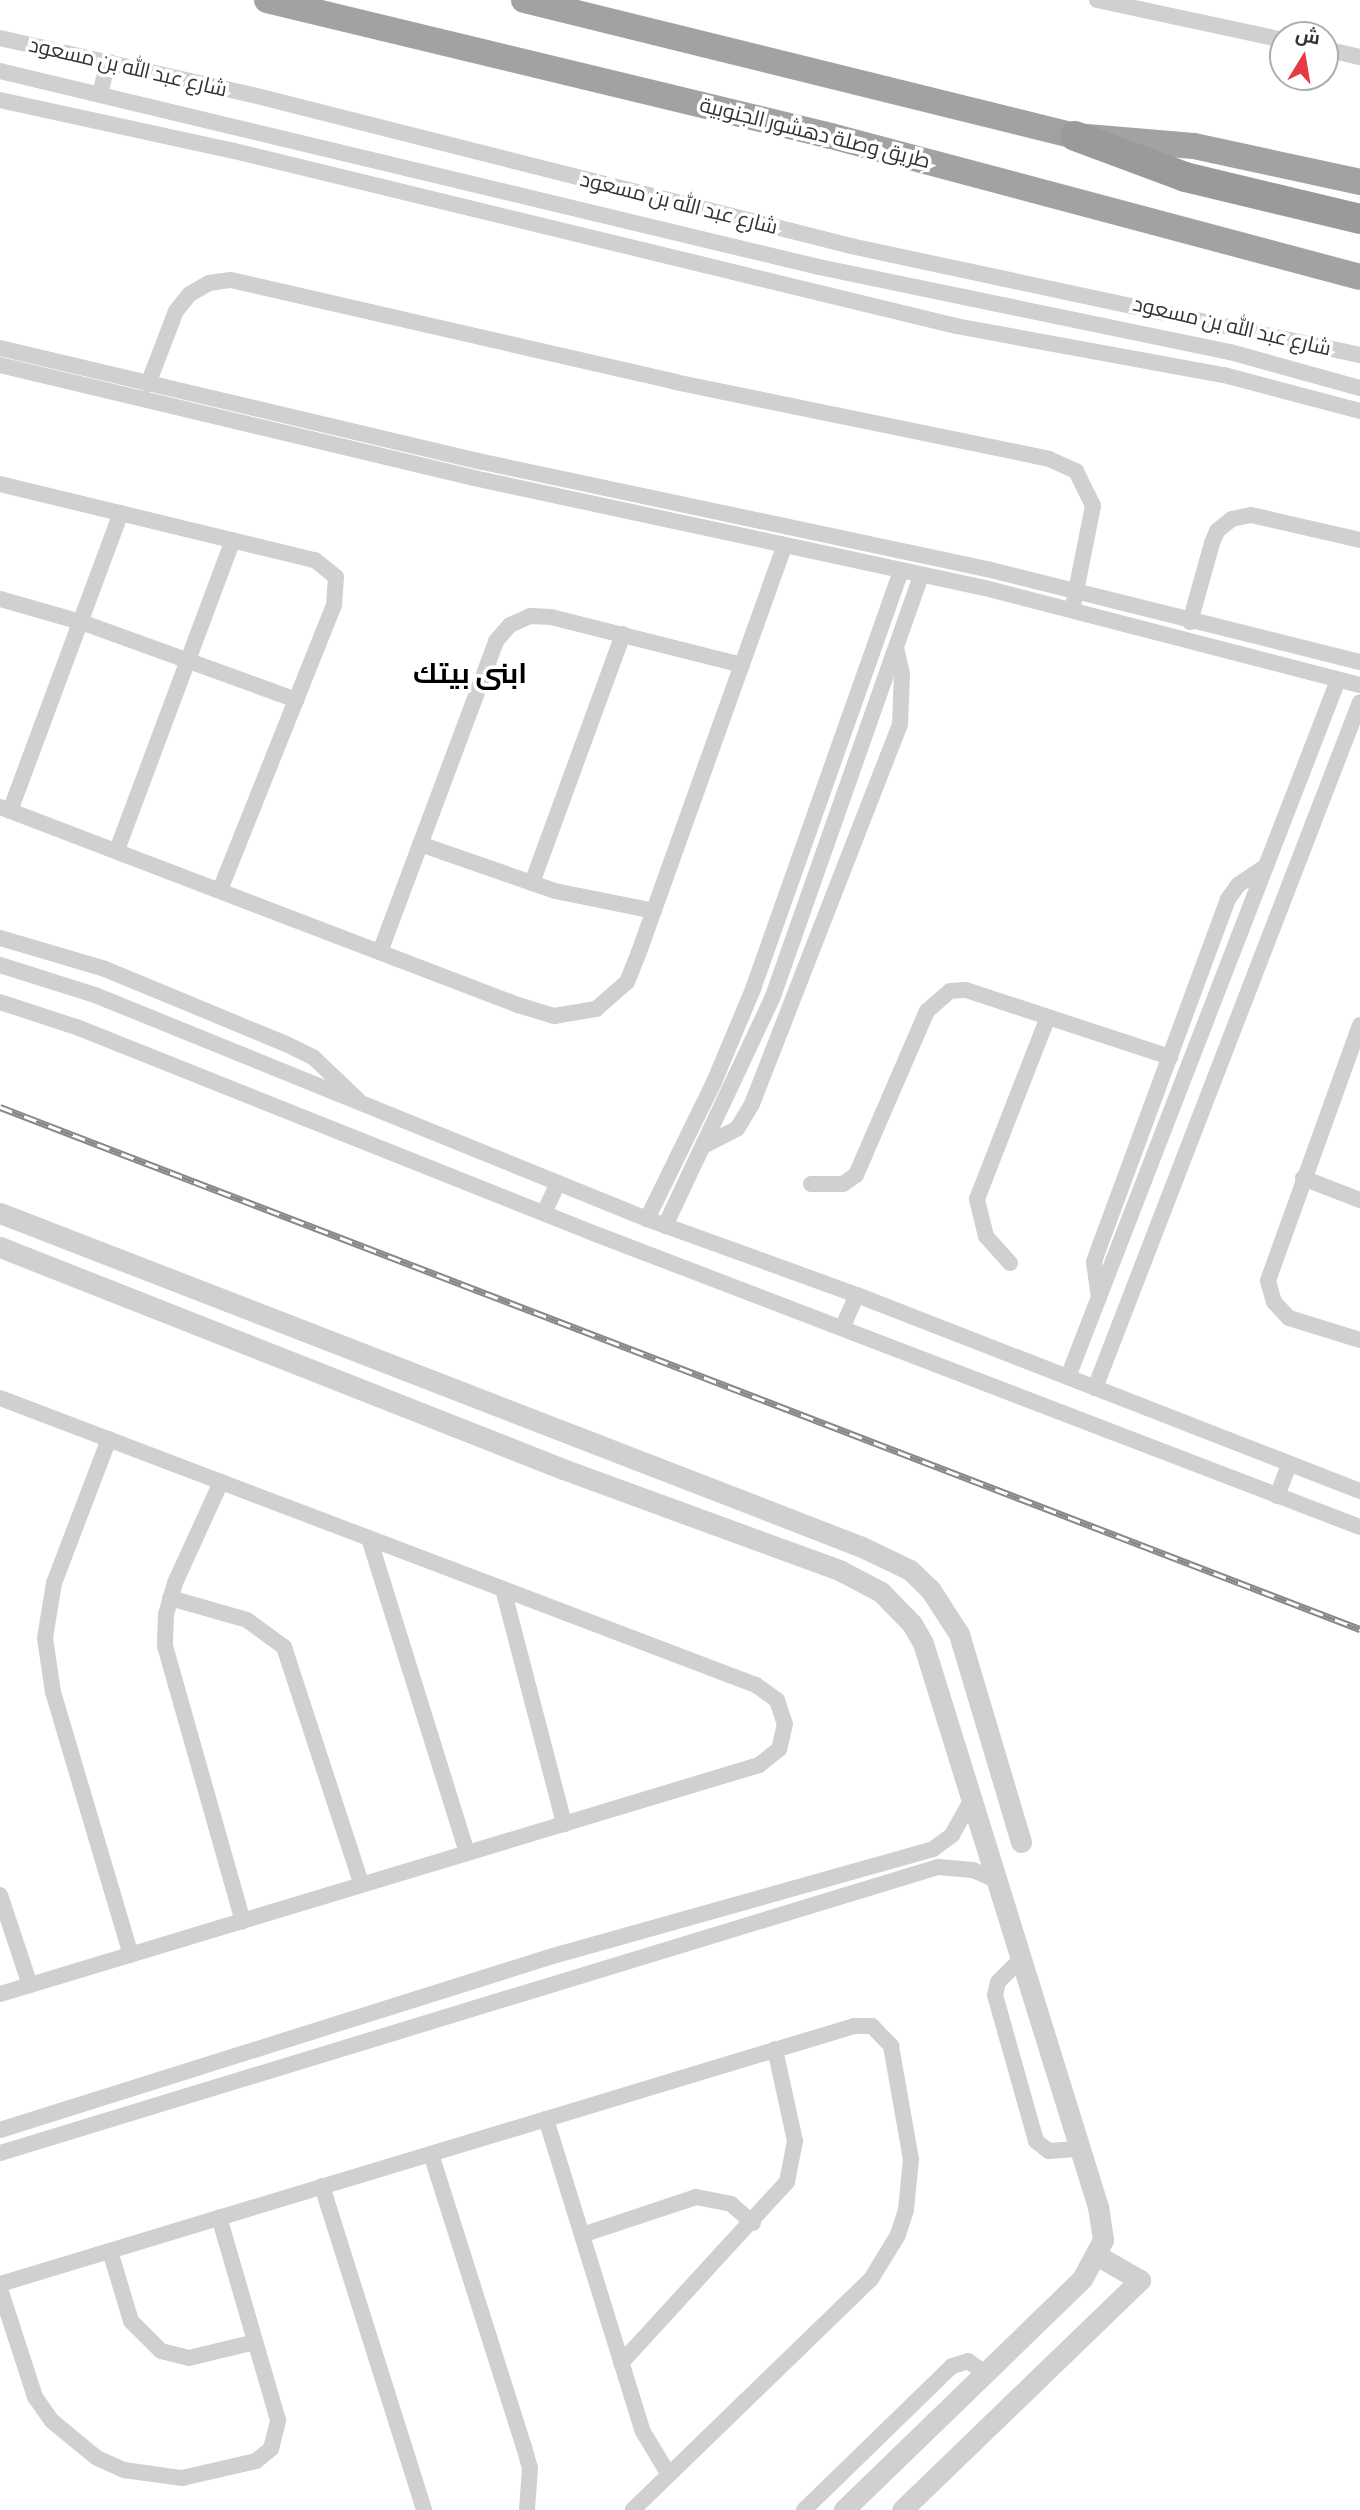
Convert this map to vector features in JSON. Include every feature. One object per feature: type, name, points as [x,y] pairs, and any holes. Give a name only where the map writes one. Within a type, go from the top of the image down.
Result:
[{"type":"highway","name":"طريق وصلة دهشور الجنوبية","points":[[267,0],[831,135],[1360,277]]},
{"type":"highway","points":[[524,0],[1075,136],[1185,177],[1360,219]]},
{"type":"highway","points":[[1075,136],[1194,146],[1360,182]]},
{"type":"street","points":[[1097,0],[1269,37]]},
{"type":"street","name":"شارع عبد الله بن مسعود","points":[[0,38],[108,61],[851,246],[1360,355]]},
{"type":"street","points":[[1339,52],[1360,57]]},
{"type":"street","points":[[100,94],[108,61]]},
{"type":"street","name":"شارع عبد الله بن مسعود","points":[[0,71],[872,279],[1230,352],[1360,388]]},
{"type":"street","points":[[0,100],[189,141],[538,223],[956,326],[1224,375],[1360,411]]},
{"type":"street","points":[[189,141],[192,117]]},
{"type":"street","points":[[538,223],[543,200]]},
{"type":"street","points":[[702,262],[707,240]]},
{"type":"street","points":[[866,304],[872,279]]},
{"type":"street","points":[[148,384],[176,311],[190,294],[209,282],[231,280],[675,382],[1049,459],[1076,471],[1090,493],[1091,520],[1072,611]]},
{"type":"street","points":[[0,348],[297,418],[1076,593],[1360,662]]},
{"type":"street","points":[[1224,375],[1230,352]]},
{"type":"street","points":[[55,379],[59,362]]},
{"type":"street","points":[[0,365],[293,436],[1072,611],[1360,685]]},
{"type":"street","points":[[293,436],[297,418]]},
{"type":"street","points":[[0,484],[315,560],[336,577],[339,591],[220,890]]},
{"type":"street","points":[[121,513],[5,809],[518,1005],[554,1016],[576,1015],[605,1003],[627,982],[784,547]]},
{"type":"street","points":[[1190,622],[1212,543],[1217,531],[1232,519],[1251,515],[1360,540]]},
{"type":"street","points":[[820,555],[824,535]]},
{"type":"street","points":[[117,850],[233,540]]},
{"type":"street","points":[[647,1219],[753,989],[901,571]]},
{"type":"street","points":[[665,1226],[772,999],[921,576]]},
{"type":"street","points":[[0,599],[80,622],[296,700]]},
{"type":"street","points":[[380,952],[496,641],[510,625],[530,616],[551,617],[742,665]]},
{"type":"street","points":[[532,883],[623,634]]},
{"type":"street","points":[[705,1145],[737,1129],[752,1104],[900,725],[902,674],[896,649]]},
{"type":"street","points":[[1069,1377],[1338,680]]},
{"type":"street","points":[[1095,1388],[1360,702]]},
{"type":"street","points":[[420,844],[532,883],[654,911]]},
{"type":"street","points":[[1099,1298],[1094,1262],[1228,899],[1238,885],[1266,866]]},
{"type":"street","points":[[0,938],[105,969],[313,1057],[359,1102]]},
{"type":"street","points":[[0,965],[95,995],[647,1219],[857,1295],[1360,1490]]},
{"type":"street","points":[[95,995],[105,969]]},
{"type":"street","points":[[811,1184],[843,1184],[856,1175],[936,999],[950,991],[966,990],[1170,1056]]},
{"type":"street","points":[[0,1002],[79,1028],[544,1213],[1360,1527]]},
{"type":"street","points":[[1010,1263],[986,1236],[977,1199],[1048,1017]]},
{"type":"street","points":[[1360,1025],[1268,1281],[1274,1302],[1289,1318],[1360,1340]]},
{"type":"street","points":[[1303,1178],[1360,1200]]},
{"type":"street","points":[[544,1213],[558,1183]]},
{"type":"street","points":[[0,1213],[587,1442],[863,1546],[910,1570],[939,1599],[959,1634],[1021,1842]]},
{"type":"street","points":[[0,1247],[575,1473],[841,1571],[881,1592],[905,1615],[923,1643],[1102,2223],[1098,2256],[1082,2279],[844,2510]]},
{"type":"street","points":[[843,1326],[857,1295]]},
{"type":"street","points":[[203,1326],[215,1297]]},
{"type":"street","points":[[424,1413],[437,1384]]},
{"type":"street","points":[[0,1398],[756,1685],[768,1691],[783,1711],[785,1724],[779,1749],[759,1765],[0,1994]]},
{"type":"street","points":[[109,1439],[54,1583],[45,1638],[49,1675],[131,1955]]},
{"type":"street","points":[[575,1473],[587,1442]]},
{"type":"street","points":[[1277,1496],[1289,1464]]},
{"type":"street","points":[[221,1482],[170,1598],[165,1630],[168,1662],[243,1921]]},
{"type":"street","points":[[369,1538],[467,1853]]},
{"type":"street","points":[[503,1589],[564,1824]]},
{"type":"street","points":[[170,1598],[254,1623],[284,1647],[362,1885]]},
{"type":"street","points":[[957,1760],[992,1749]]},
{"type":"street","points":[[0,2130],[534,1962],[933,1850],[953,1835],[970,1802]]},
{"type":"street","points":[[933,1850],[938,1867]]},
{"type":"street","points":[[0,2153],[540,1986],[938,1867],[974,1870],[995,1880]]},
{"type":"street","points":[[0,1895],[30,1985]]},
{"type":"street","points":[[1020,1960],[998,1982],[995,1995],[1036,2141],[1049,2151],[1080,2148]]},
{"type":"street","points":[[534,1962],[540,1986]]},
{"type":"street","points":[[219,2217],[278,2420],[271,2449],[256,2461],[182,2478],[152,2477],[97,2458],[52,2421],[35,2397],[0,2286],[110,2250],[219,2217],[322,2186],[431,2154],[775,2049],[863,2025],[887,2038],[911,2159],[906,2210],[892,2246],[872,2279],[633,2510]]},
{"type":"street","points":[[621,2363],[780,2194],[795,2155],[775,2049]]},
{"type":"street","points":[[218,2062],[225,2085]]},
{"type":"street","points":[[546,2119],[646,2443],[669,2475]]},
{"type":"street","points":[[431,2154],[527,2458],[530,2489],[527,2510]]},
{"type":"street","points":[[322,2186],[424,2510]]},
{"type":"street","points":[[582,2235],[696,2197],[720,2199],[753,2223]]},
{"type":"street","points":[[110,2250],[131,2321],[161,2351],[189,2358],[255,2342]]},
{"type":"street","points":[[902,2510],[1140,2280],[1098,2256]]},
{"type":"street","points":[[803,2510],[952,2366],[968,2361],[985,2374]]},
{"type":"railway","points":[[0,1107],[1360,1629]]},
{"type":"district","name":"ابنى بيتك","points":[[470,674]]}]
